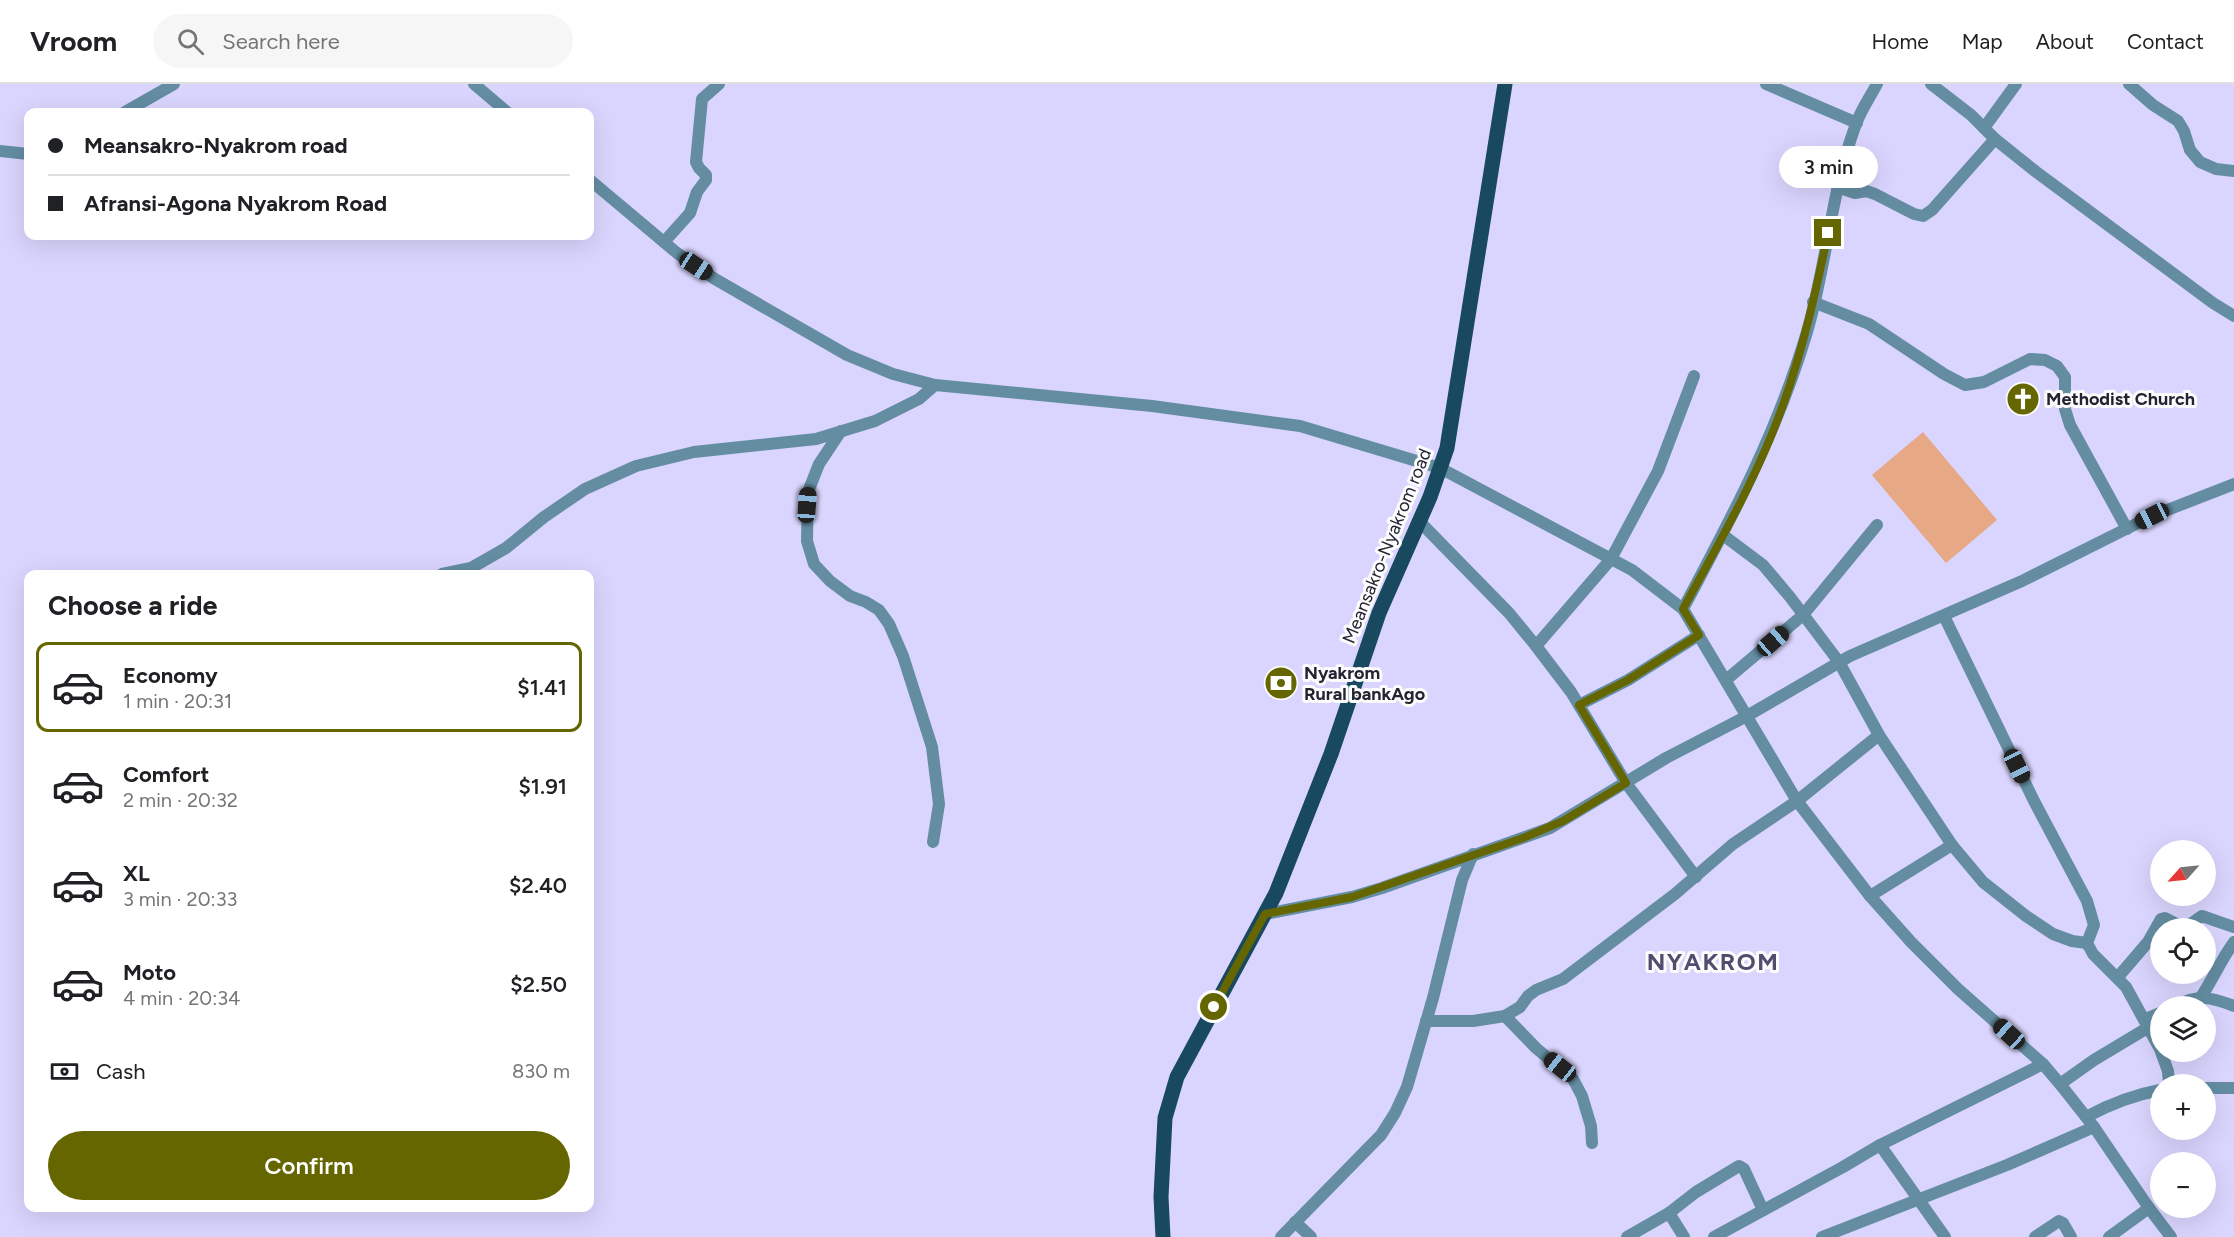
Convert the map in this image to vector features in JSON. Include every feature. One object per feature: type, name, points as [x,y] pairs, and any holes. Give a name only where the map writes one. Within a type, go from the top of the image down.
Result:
[{"type":"main road","name":"Meansakro-Nyakrom road","points":[[1163,1237],[1161,1197],[1165,1118],[1177,1077],[1265,914],[1313,801],[1379,613],[1419,521],[1447,448],[1505,84]]},
{"type":"street","points":[[132,108],[174,84]]},
{"type":"street","points":[[474,84],[502,108]]},
{"type":"street","points":[[664,242],[690,213],[697,192],[706,180],[706,175],[696,162],[702,99],[719,84]]},
{"type":"street","points":[[1766,84],[1857,123]]},
{"type":"street","points":[[1683,609],[1753,476],[1783,406],[1807,330],[1837,187],[1857,123],[1877,84]]},
{"type":"street","points":[[1931,84],[1971,114],[1995,139],[2068,196],[2234,316]]},
{"type":"street","points":[[1984,128],[2016,84]]},
{"type":"street","points":[[2129,84],[2153,105],[2178,121],[2190,150],[2200,162],[2216,169],[2234,171]]},
{"type":"street","points":[[1837,187],[1875,194],[1914,214],[1923,216],[1932,210],[1995,139]]},
{"type":"street","points":[[0,151],[24,154]]},
{"type":"street","points":[[594,183],[664,242],[715,279],[847,355],[893,374],[935,385],[1152,406],[1300,426],[1440,468],[1632,570],[1683,609],[1797,801],[1870,896],[1958,989],[2043,1064],[2090,1122],[2171,1237]]},
{"type":"street","points":[[1813,302],[1869,324],[1944,374],[1965,385],[1984,382],[2030,359],[2045,360],[2057,366],[2066,377],[2065,409],[2070,424],[2127,529]]},
{"type":"street","points":[[1536,646],[1611,559],[1658,471],[1694,376]]},
{"type":"street","points":[[461,570],[471,568],[506,548],[585,489],[636,466],[694,452],[816,439],[875,420],[919,399],[935,385]]},
{"type":"street","points":[[841,431],[819,464],[808,492],[807,541],[814,564],[830,581],[850,596],[879,610],[889,624],[903,656],[932,747],[939,804],[933,842]]},
{"type":"street","points":[[1265,914],[1352,897],[1550,828],[1666,758],[1747,716],[1839,662],[2022,581],[2152,516],[2234,484]]},
{"type":"street","points":[[1419,521],[1509,613],[1536,646],[1579,705],[1626,783],[1696,877]]},
{"type":"street","points":[[1726,680],[1803,615],[1877,525]]},
{"type":"street","points":[[1723,535],[1763,565],[1839,662],[1879,735],[1952,845],[1983,882],[2026,916],[2054,934],[2072,941],[2087,943]]},
{"type":"street","points":[[1944,616],[2039,810],[2087,901],[2094,925],[2087,943],[2093,954],[2126,987],[2150,1029]]},
{"type":"street","points":[[1579,705],[1628,680],[1699,635]]},
{"type":"street","points":[[1426,1021],[1473,1021],[1505,1016],[1520,1007],[1528,996],[1536,990],[1563,979],[1696,877],[1733,844],[1797,801],[1879,735]]},
{"type":"street","points":[[1870,896],[1952,845]]},
{"type":"street","points":[[1281,1237],[1381,1135],[1407,1087],[1462,880],[1473,854]]},
{"type":"street","points":[[2118,977],[2148,942],[2162,919],[2184,928],[2202,916],[2234,927]]},
{"type":"street","points":[[2202,996],[2217,973],[2221,960],[2234,942]]},
{"type":"street","points":[[2216,998],[2234,1006]]},
{"type":"street","points":[[1505,1016],[1536,1048],[1573,1079],[1582,1096],[1591,1126],[1592,1143]]},
{"type":"street","points":[[2060,1084],[2150,1021]]},
{"type":"street","points":[[1714,1237],[1880,1145],[2043,1064]]},
{"type":"street","points":[[2216,1088],[2234,1088]]},
{"type":"street","points":[[1822,1237],[2007,1165],[2090,1122],[2113,1103],[2150,1092]]},
{"type":"street","points":[[1880,1145],[1945,1237]]},
{"type":"street","points":[[1627,1237],[1669,1213],[1696,1192],[1738,1166],[1744,1168],[1763,1210]]},
{"type":"street","points":[[2109,1237],[2149,1208]]},
{"type":"street","points":[[1669,1213],[1684,1237]]},
{"type":"street","points":[[1296,1221],[1311,1237]]},
{"type":"street","points":[[2035,1237],[2059,1221],[2063,1223],[2071,1237]]},
{"type":"shaded area","points":[[1923,432],[1997,520],[1946,563],[1872,475]]},
{"type":"place","name":"Methodist Church","points":[[2023,399]]},
{"type":"place","name":"Nyakrom Rural bankAgo","points":[[1281,683]]},
{"type":"district","name":"NYAKROM","points":[[1713,961]]},
{"type":"route","points":[[1214,1007],[1265,914],[1352,897],[1523,838],[1550,828],[1626,783],[1579,705],[1628,680],[1699,635],[1683,609],[1753,476],[1783,406],[1807,330],[1828,233]]}]
